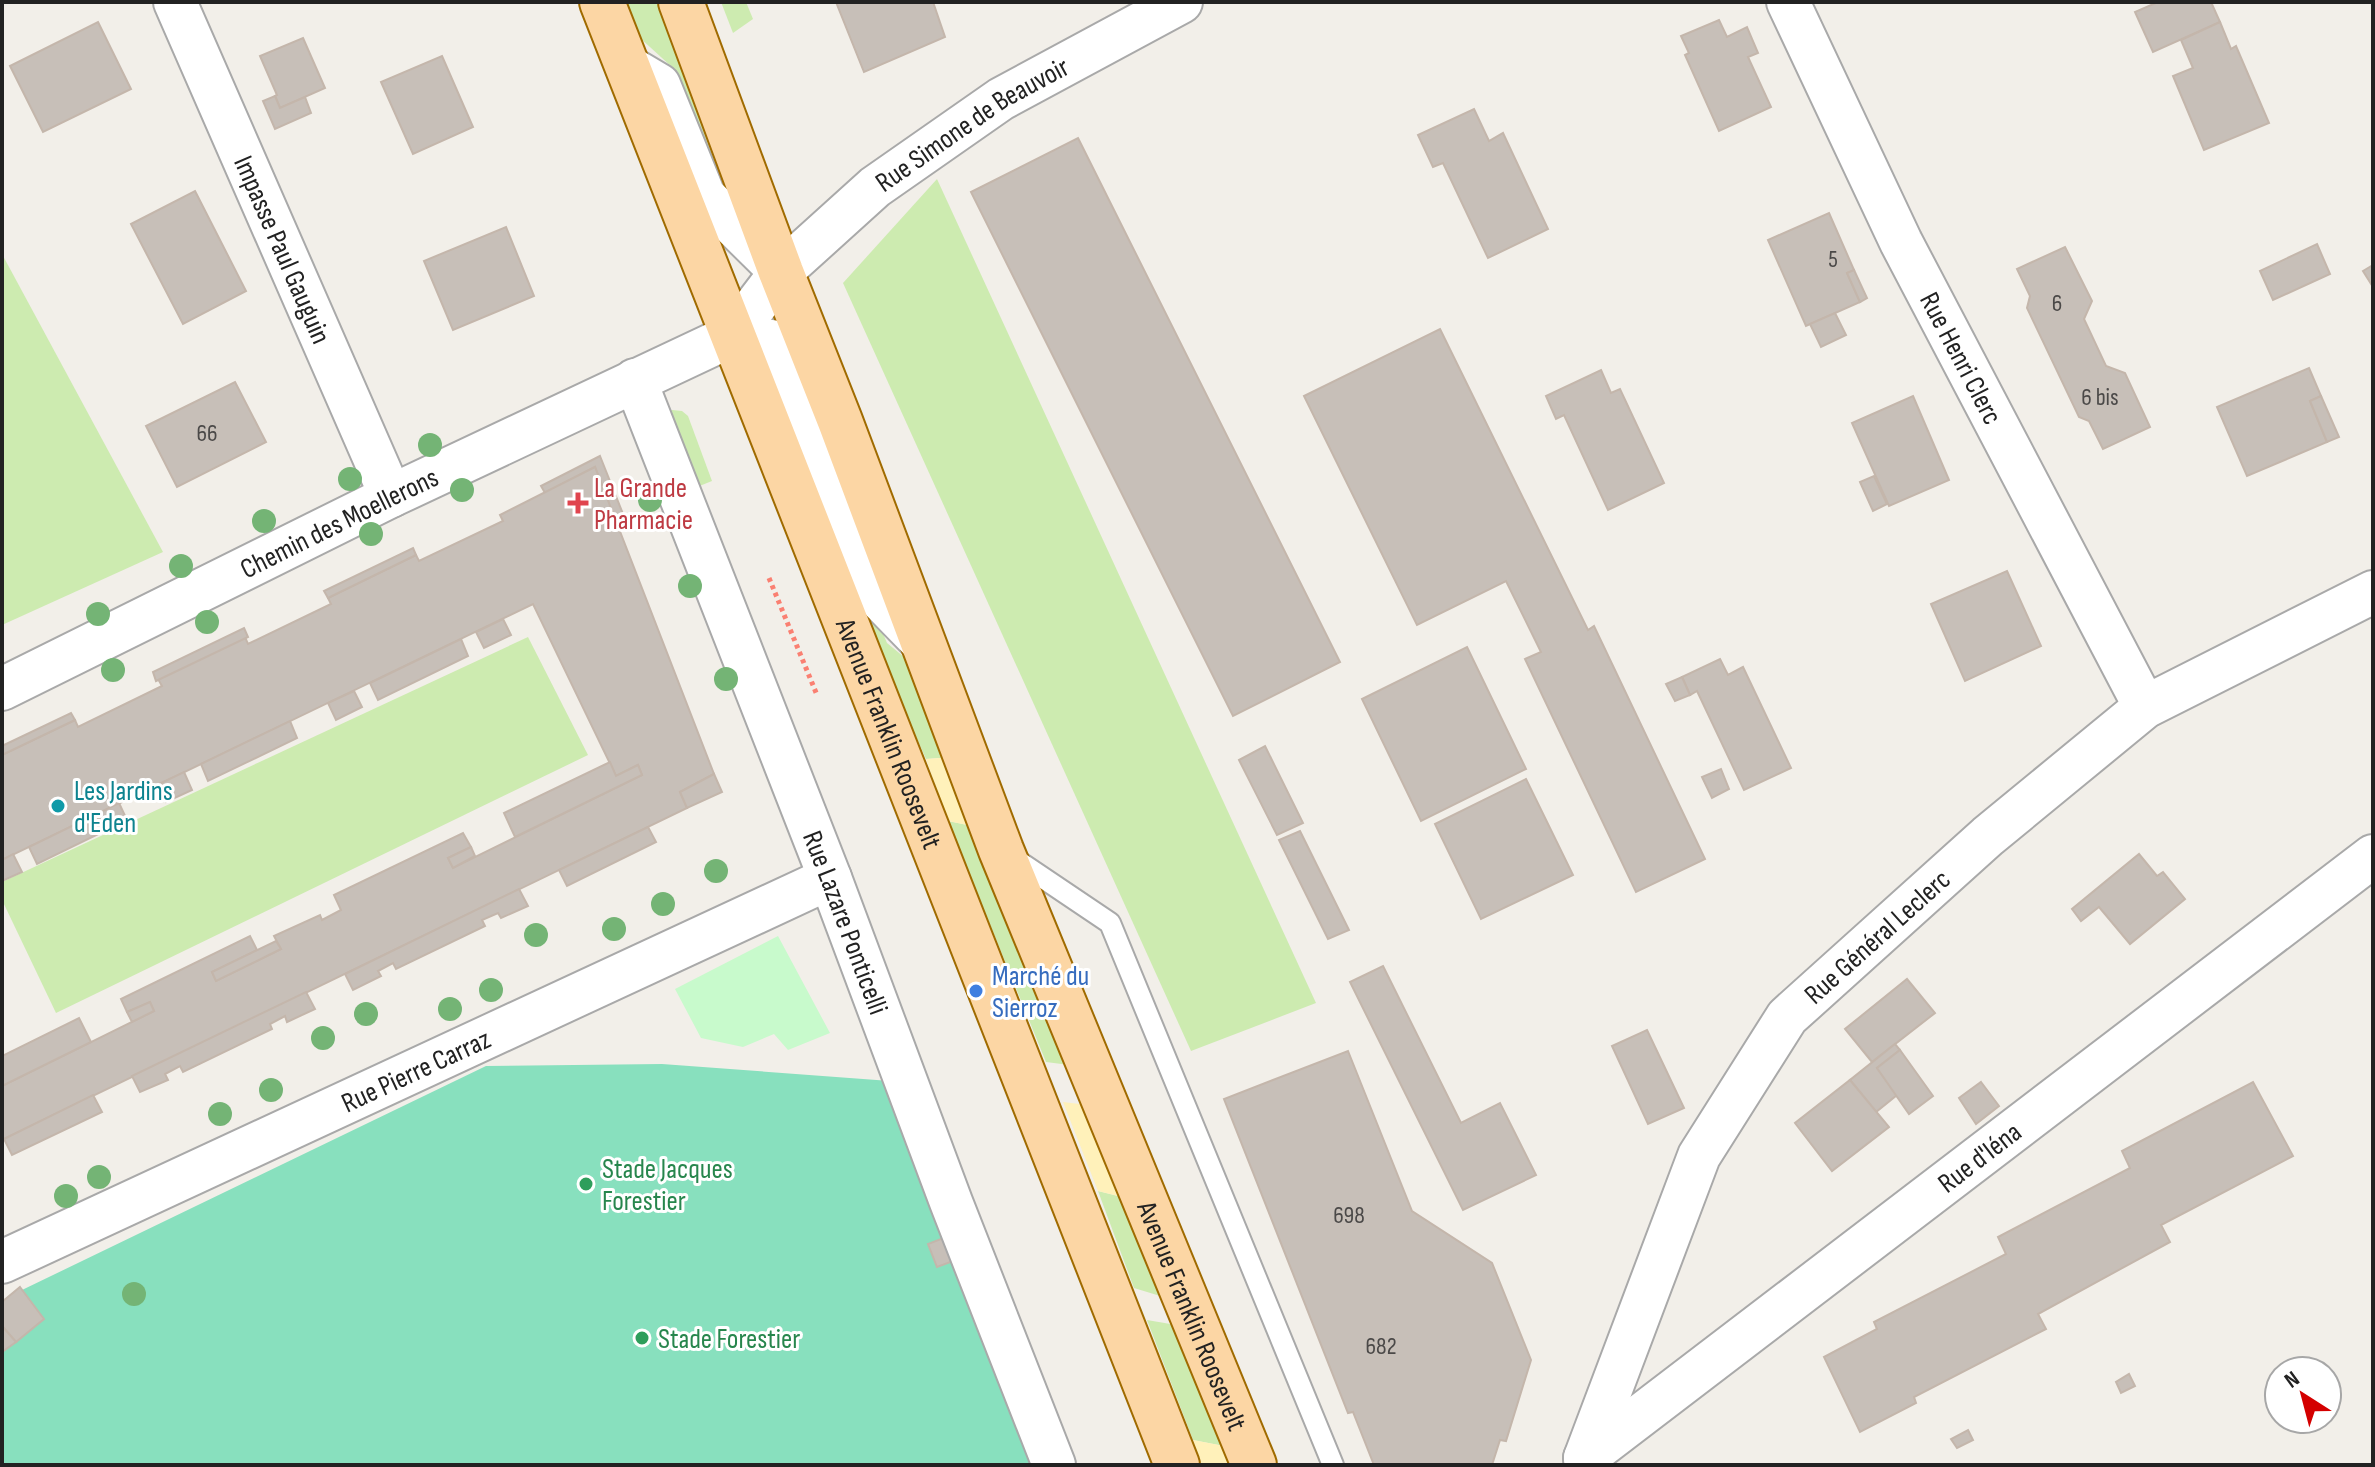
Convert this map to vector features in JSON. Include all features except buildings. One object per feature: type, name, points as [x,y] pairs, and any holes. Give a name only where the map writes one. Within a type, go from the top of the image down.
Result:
[{"type":"main road","name":"Avenue Franklin Roosevelt","points":[[602,2],[1177,1465]]},
{"type":"main road","name":"Avenue Franklin Roosevelt","points":[[681,2],[1001,850],[1254,1465]]},
{"type":"street","name":"Impasse Paul Gauguin","points":[[175,2],[391,496]]},
{"type":"street","name":"Rue Simone de Beauvoir","points":[[733,335],[781,272],[875,187],[1001,99],[1181,2]]},
{"type":"street","name":"Rue Henri Clerc","points":[[1788,2],[1901,242],[2145,707]]},
{"type":"street","points":[[627,66],[659,85],[704,196],[781,272]]},
{"type":"street","name":"Chemin des Moellerons","points":[[2,689],[391,496],[733,335]]},
{"type":"street","points":[[733,335],[777,342],[882,601],[923,643]]},
{"type":"street","name":"Rue Lazare Ponticelli","points":[[635,380],[830,878],[951,1202],[1054,1465]]},
{"type":"street","name":"Rue Général Leclerc","points":[[1584,1463],[1699,1156],[1787,1017],[1988,836],[2145,707],[2368,607]]},
{"type":"street","name":"Rue d'Iéna","points":[[1584,1463],[2367,862]]},
{"type":"street","name":"Rue Pierre Carraz","points":[[2,1262],[830,878]]},
{"type":"lane","points":[[1001,850],[1110,923],[1333,1465]]},
{"type":"green space","points":[[620,2],[657,2],[679,46],[731,188],[720,191],[673,68],[628,27]]},
{"type":"green space","points":[[721,2],[746,2],[753,19],[733,33]]},
{"type":"green space","points":[[937,179],[1316,1003],[1191,1051],[843,283]]},
{"type":"green space","points":[[2,254],[163,552],[2,625]]},
{"type":"green space","points":[[682,411],[688,416],[712,481],[687,491],[666,413]]},
{"type":"green space","points":[[813,466],[887,643],[922,672],[953,757],[926,759],[879,653]]},
{"type":"green space","points":[[528,637],[588,755],[56,1013],[2,900],[2,882]]},
{"type":"green space","points":[[948,821],[977,827],[1077,1066],[1046,1062]]},
{"type":"green space","points":[[778,936],[830,1033],[788,1050],[774,1034],[743,1047],[701,1038],[675,989]]},
{"type":"green space","name":"Stade Jacques Forestier","points":[[662,1064],[890,1081],[1040,1465],[2,1465],[2,1301],[20,1287],[22,1290],[486,1066]]},
{"type":"green space","points":[[1098,1191],[1130,1199],[1170,1299],[1134,1288]]},
{"type":"green space","points":[[1147,1320],[1182,1326],[1229,1447],[1193,1440]]},
{"type":"sand","points":[[953,757],[977,827],[948,821],[926,759]]},
{"type":"sand","points":[[1063,1102],[1096,1106],[1130,1199],[1098,1191]]},
{"type":"sand","points":[[1193,1440],[1229,1447],[1236,1465],[1202,1465]]},
{"type":"place","name":"La Grande Pharmacie","points":[[578,503]]},
{"type":"place","name":"Les Jardins d'Eden","points":[[58,806]]},
{"type":"place","name":"Marché du Sierroz","points":[[976,991]]},
{"type":"place","name":"Stade Jacques Forestier","points":[[586,1184]]},
{"type":"place","name":"Stade Forestier","points":[[642,1338]]}]
